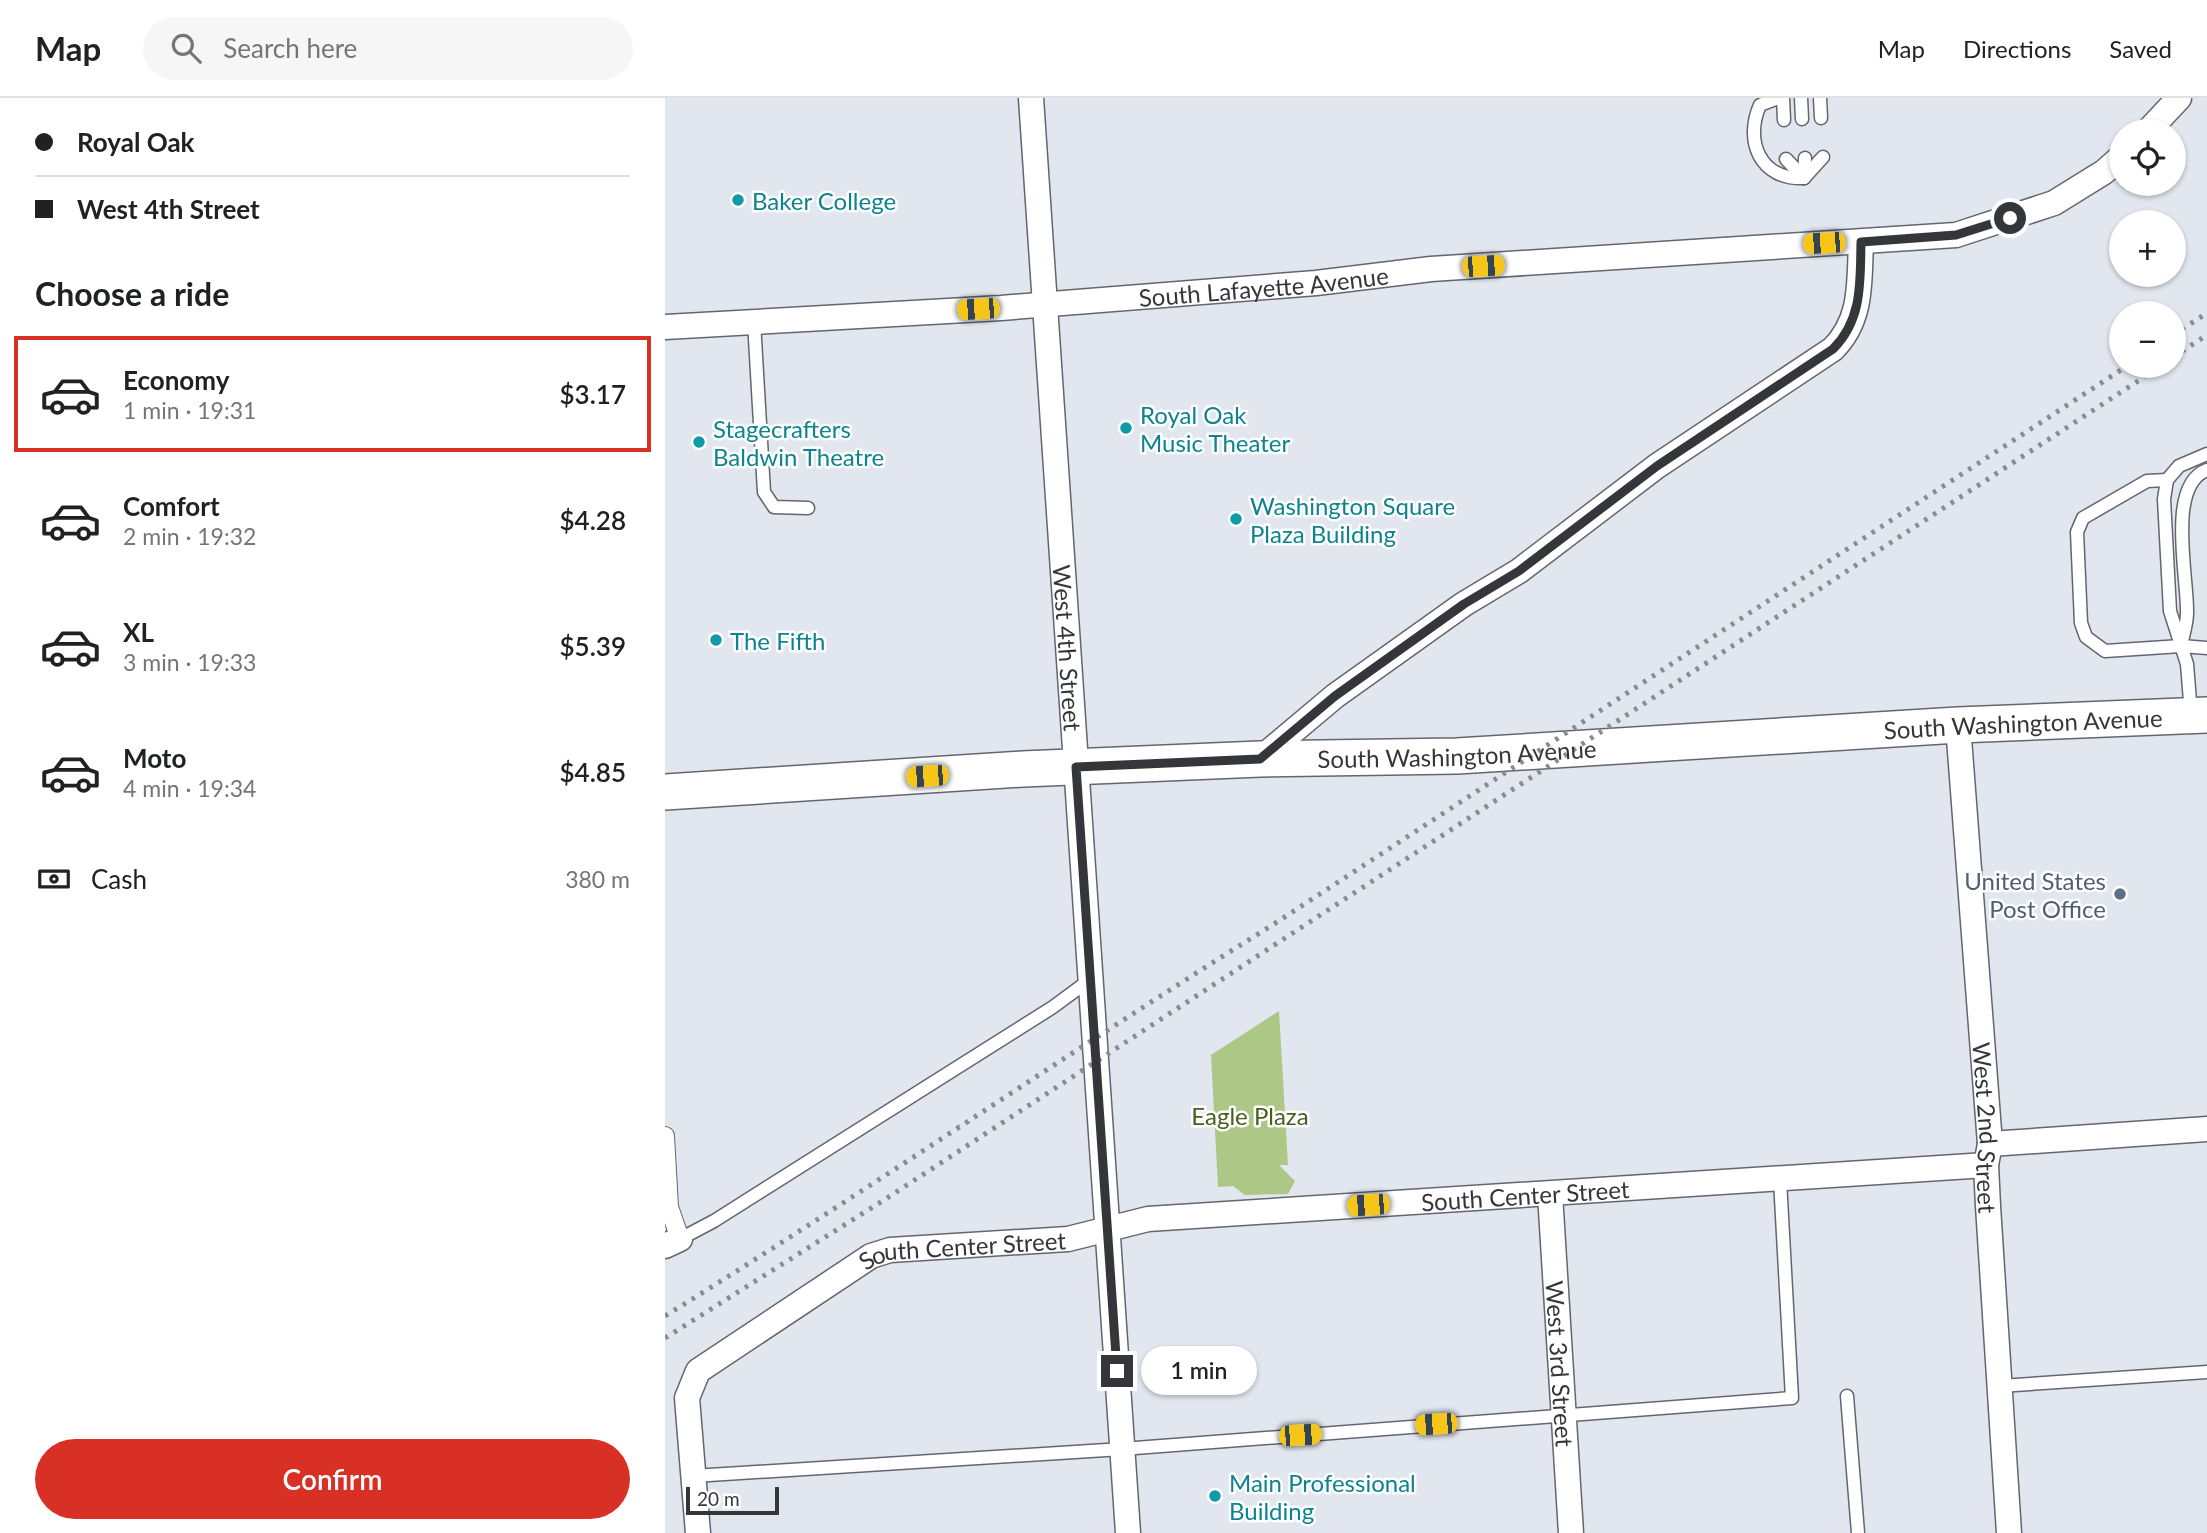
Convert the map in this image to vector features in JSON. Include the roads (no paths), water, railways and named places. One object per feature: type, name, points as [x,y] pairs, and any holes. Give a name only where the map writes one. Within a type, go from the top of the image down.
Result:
[{"type":"main road","name":"South Washington Avenue","points":[[665,792],[1076,767],[1260,759],[1457,756],[1958,725],[2199,716]]},
{"type":"street","name":"West 4th Street","points":[[1031,98],[1128,1533]]},
{"type":"street","points":[[2159,119],[2179,98]]},
{"type":"street","name":"South Lafayette Avenue","points":[[665,327],[1316,283],[1430,269],[1956,235],[2054,203],[2109,168]]},
{"type":"street","points":[[1260,759],[1335,696],[1464,604],[1528,564],[1657,466],[1833,349],[1844,338],[1857,311],[1861,242]]},
{"type":"street","name":"West 2nd Street","points":[[1958,725],[1988,1154],[2009,1533]]},
{"type":"street","name":"South Center Street","points":[[693,1476],[687,1398],[698,1371],[871,1256],[890,1250],[1068,1239],[1148,1219],[1780,1180],[2207,1129]]},
{"type":"street","points":[[665,1136],[672,1242]]},
{"type":"street","name":"West 3rd Street","points":[[1550,1194],[1571,1533]]},
{"type":"street","points":[[693,1476],[698,1533]]},
{"type":"lane","points":[[1784,120],[1781,98],[1760,105],[1752,123],[1760,160],[1770,169],[1790,178],[1804,178],[1822,157]]},
{"type":"lane","points":[[1801,98],[1802,119]]},
{"type":"lane","points":[[1820,98],[1821,118]]},
{"type":"lane","points":[[1804,158],[1804,178]]},
{"type":"lane","points":[[1786,159],[1804,178]]},
{"type":"lane","points":[[754,322],[764,492],[774,507],[808,508]]},
{"type":"lane","points":[[2199,716],[2170,611],[2164,515],[2167,481],[2179,466],[2207,454]]},
{"type":"lane","points":[[2181,646],[2187,617],[2183,500],[2193,477],[2207,470]]},
{"type":"lane","points":[[2167,481],[2147,481],[2083,518],[2077,532],[2081,623],[2085,636],[2105,651],[2181,646],[2207,648]]},
{"type":"lane","points":[[672,1242],[714,1221],[1053,1007],[1091,979]]},
{"type":"lane","points":[[693,1476],[1122,1448],[1792,1398],[1780,1180]]},
{"type":"lane","points":[[2000,1386],[2207,1372]]},
{"type":"lane","points":[[1847,1396],[1858,1533]]},
{"type":"railway","points":[[2186,327],[2207,313]]},
{"type":"railway","points":[[2186,349],[2207,335]]},
{"type":"railway","points":[[665,1316],[1274,924],[2109,378]]},
{"type":"railway","points":[[665,1338],[884,1200],[2143,378]]},
{"type":"place","name":"Baker College","points":[[738,200]]},
{"type":"place","name":"Royal Oak Music Theater","points":[[1126,428]]},
{"type":"place","name":"Stagecrafters Baldwin Theatre","points":[[699,442]]},
{"type":"place","name":"Washington Square Plaza Building","points":[[1236,519]]},
{"type":"place","name":"The Fifth","points":[[716,640]]},
{"type":"place","name":"United States Post Office","points":[[2120,894]]},
{"type":"place","name":"Main Professional Building","points":[[1215,1496]]},
{"type":"park label","name":"Eagle Plaza","points":[[1250,1115]]}]
